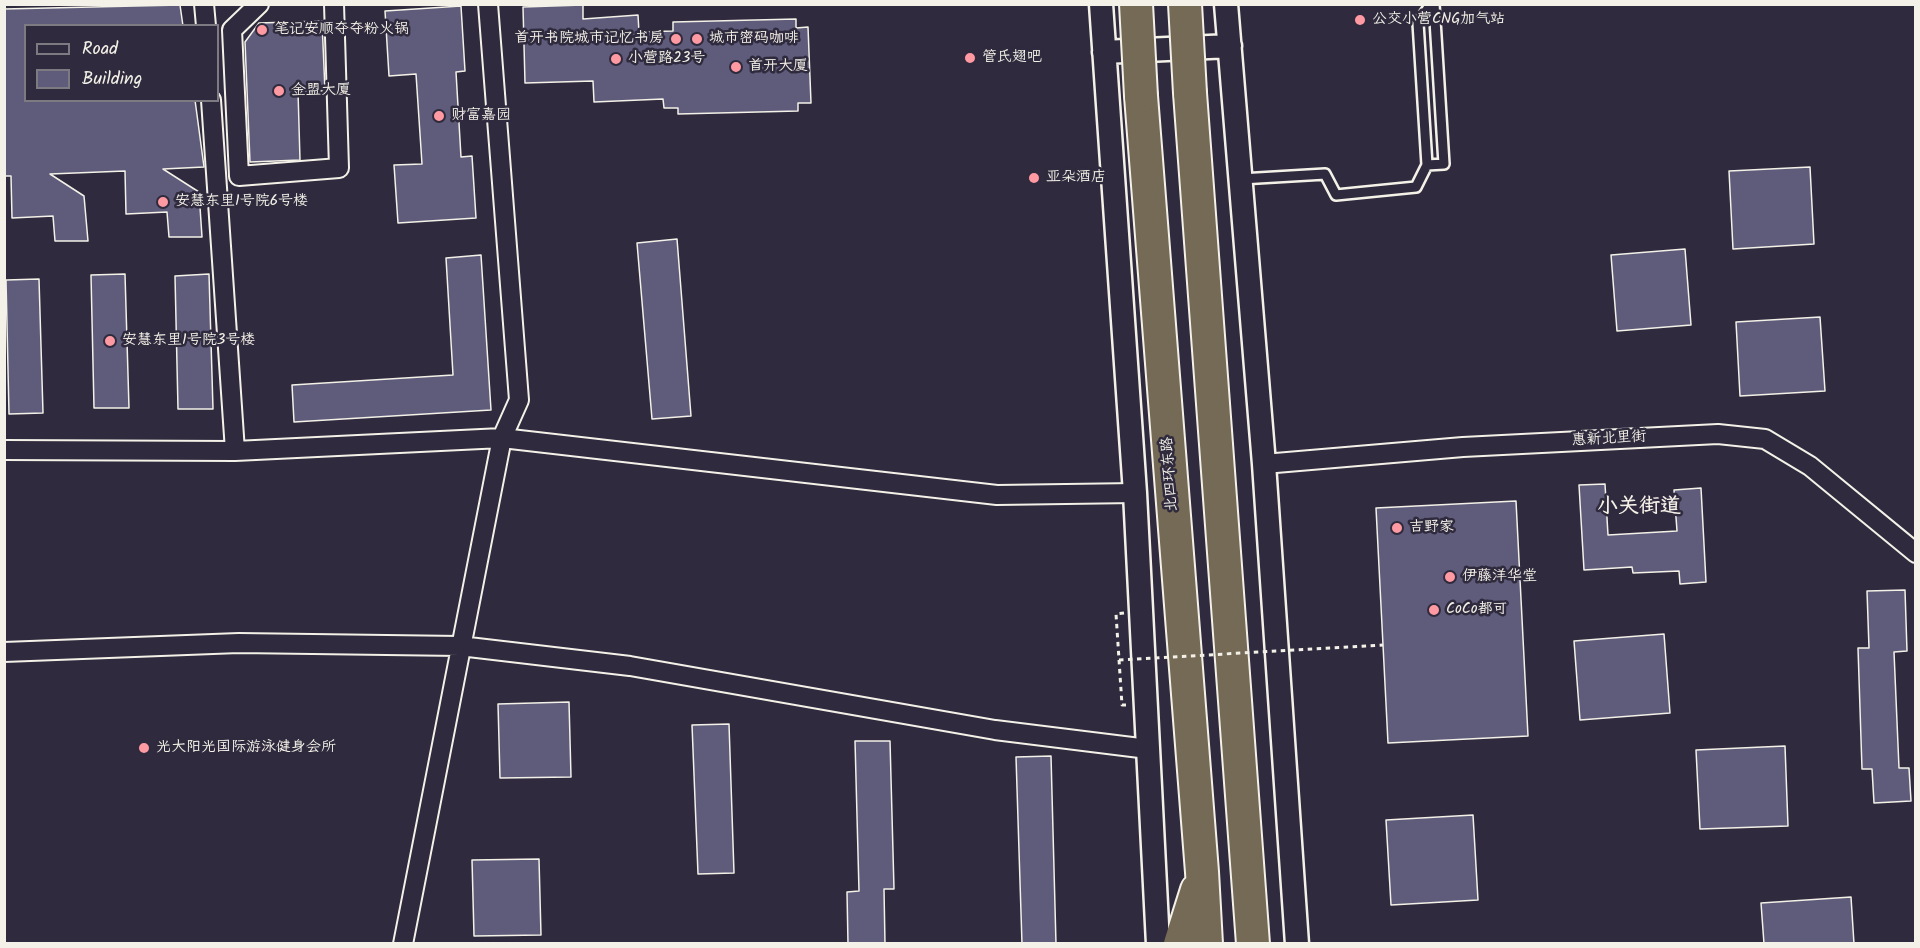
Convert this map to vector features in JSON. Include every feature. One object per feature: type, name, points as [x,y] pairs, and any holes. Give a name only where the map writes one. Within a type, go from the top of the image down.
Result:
[{"type":"highway","name":"北四环东路","points":[[1136,4],[1141,96],[1206,944]]},
{"type":"highway","points":[[1185,4],[1253,944]]},
{"type":"highway","points":[[1180,944],[1202,872]]},
{"type":"street","points":[[204,4],[206,24]]},
{"type":"street","points":[[259,4],[232,30],[239,176],[339,168],[334,4]]},
{"type":"street","points":[[403,944],[502,438],[519,400],[488,4]]},
{"type":"street","points":[[1101,4],[1135,493],[1158,944]]},
{"type":"street","points":[[1226,4],[1264,464],[1297,944]]},
{"type":"street","points":[[1104,52],[1230,46]]},
{"type":"street","points":[[211,102],[235,451]]},
{"type":"street","name":"惠新北里街","points":[[1264,464],[1463,447],[1718,434],[1765,439],[1810,466],[1916,553]]},
{"type":"street","points":[[4,450],[235,451],[502,438],[997,495],[1135,493]]},
{"type":"street","points":[[4,652],[239,644],[460,646],[630,666],[995,730],[1148,748]]},
{"type":"lane","points":[[1427,165],[1444,164],[1432,4]]},
{"type":"lane","points":[[1240,179],[1324,174],[1336,195],[1416,187],[1427,165],[1418,22],[1432,4]]},
{"type":"path","points":[[1116,614],[1122,705]]},
{"type":"path","points":[[1119,660],[1383,645]]},
{"type":"building","points":[[180,5],[183,24],[24,24],[24,102],[195,102],[204,167],[163,169],[199,192],[202,237],[169,237],[167,212],[126,214],[125,171],[50,174],[84,196],[88,241],[55,241],[53,216],[12,218],[11,176],[4,176],[4,9]]},
{"type":"building","points":[[583,5],[583,19],[638,15],[639,32],[673,31],[673,22],[796,19],[796,28],[808,27],[811,103],[798,103],[798,111],[678,114],[678,108],[664,108],[663,99],[594,102],[593,81],[525,83],[523,7]]},
{"type":"building","name":"财富嘉园","points":[[461,6],[465,71],[456,72],[461,157],[472,156],[476,218],[398,223],[394,165],[422,164],[416,74],[389,76],[385,11]]},
{"type":"building","name":"金盟大厦","points":[[322,21],[325,91],[298,91],[300,160],[250,162],[245,42],[259,23]]},
{"type":"building","points":[[1810,167],[1814,244],[1733,249],[1729,171]]},
{"type":"building","points":[[677,239],[691,416],[652,419],[637,243]]},
{"type":"building","points":[[1685,249],[1691,325],[1617,331],[1611,255]]},
{"type":"building","points":[[481,255],[491,410],[294,422],[292,385],[453,375],[446,258]]},
{"type":"building","name":"安慧东里1号院3号楼","points":[[125,274],[129,408],[94,408],[91,275]]},
{"type":"building","points":[[209,274],[213,409],[178,409],[175,276]]},
{"type":"building","points":[[39,279],[43,413],[9,414],[6,280]]},
{"type":"building","points":[[1820,317],[1825,391],[1740,396],[1736,322]]},
{"type":"building","points":[[1605,484],[1608,535],[1677,531],[1674,490],[1701,488],[1706,582],[1680,584],[1679,571],[1633,573],[1632,567],[1584,570],[1579,485]]},
{"type":"building","name":"伊藤洋华堂","points":[[1516,501],[1528,736],[1388,743],[1376,508]]},
{"type":"building","points":[[1905,590],[1907,651],[1894,652],[1899,768],[1909,768],[1911,801],[1874,803],[1872,769],[1862,769],[1858,648],[1869,648],[1867,591]]},
{"type":"building","points":[[1664,634],[1670,713],[1580,720],[1574,641]]},
{"type":"building","points":[[569,702],[571,777],[500,778],[498,704]]},
{"type":"building","points":[[729,724],[734,873],[698,874],[692,725]]},
{"type":"building","points":[[855,741],[890,741],[894,889],[884,889],[885,944],[848,944],[847,892],[859,891]]},
{"type":"building","points":[[1785,746],[1788,826],[1700,829],[1696,750]]},
{"type":"building","points":[[1051,756],[1056,944],[1022,944],[1016,757]]},
{"type":"building","points":[[1473,815],[1478,900],[1391,905],[1386,820]]},
{"type":"building","points":[[539,859],[541,935],[474,936],[472,860]]},
{"type":"building","points":[[1851,897],[1854,944],[1764,944],[1761,903]]},
{"type":"place","name":"公交小营CNG加气站","points":[[1360,20]]},
{"type":"place","name":"笔记安顺夺夺粉火锅","points":[[262,30]]},
{"type":"place","name":"首开书院城市记忆书房","points":[[676,39]]},
{"type":"place","name":"城市密码咖啡","points":[[697,39]]},
{"type":"place","name":"管氏翅吧","points":[[970,58]]},
{"type":"place","name":"小营路23号","points":[[616,59]]},
{"type":"place","name":"首开大厦","points":[[736,67]]},
{"type":"place","name":"金盟大厦","points":[[279,91]]},
{"type":"place","name":"财富嘉园","points":[[439,116]]},
{"type":"place","name":"亚朵酒店","points":[[1034,178]]},
{"type":"place","name":"安慧东里1号院6号楼","points":[[163,202]]},
{"type":"place","name":"安慧东里1号院3号楼","points":[[110,341]]},
{"type":"place","name":"吉野家","points":[[1397,528]]},
{"type":"place","name":"伊藤洋华堂","points":[[1450,577]]},
{"type":"place","name":"CoCo都可","points":[[1434,610]]},
{"type":"place","name":"光大阳光国际游泳健身会所","points":[[144,748]]},
{"type":"district","name":"小关街道","points":[[1639,508]]}]
